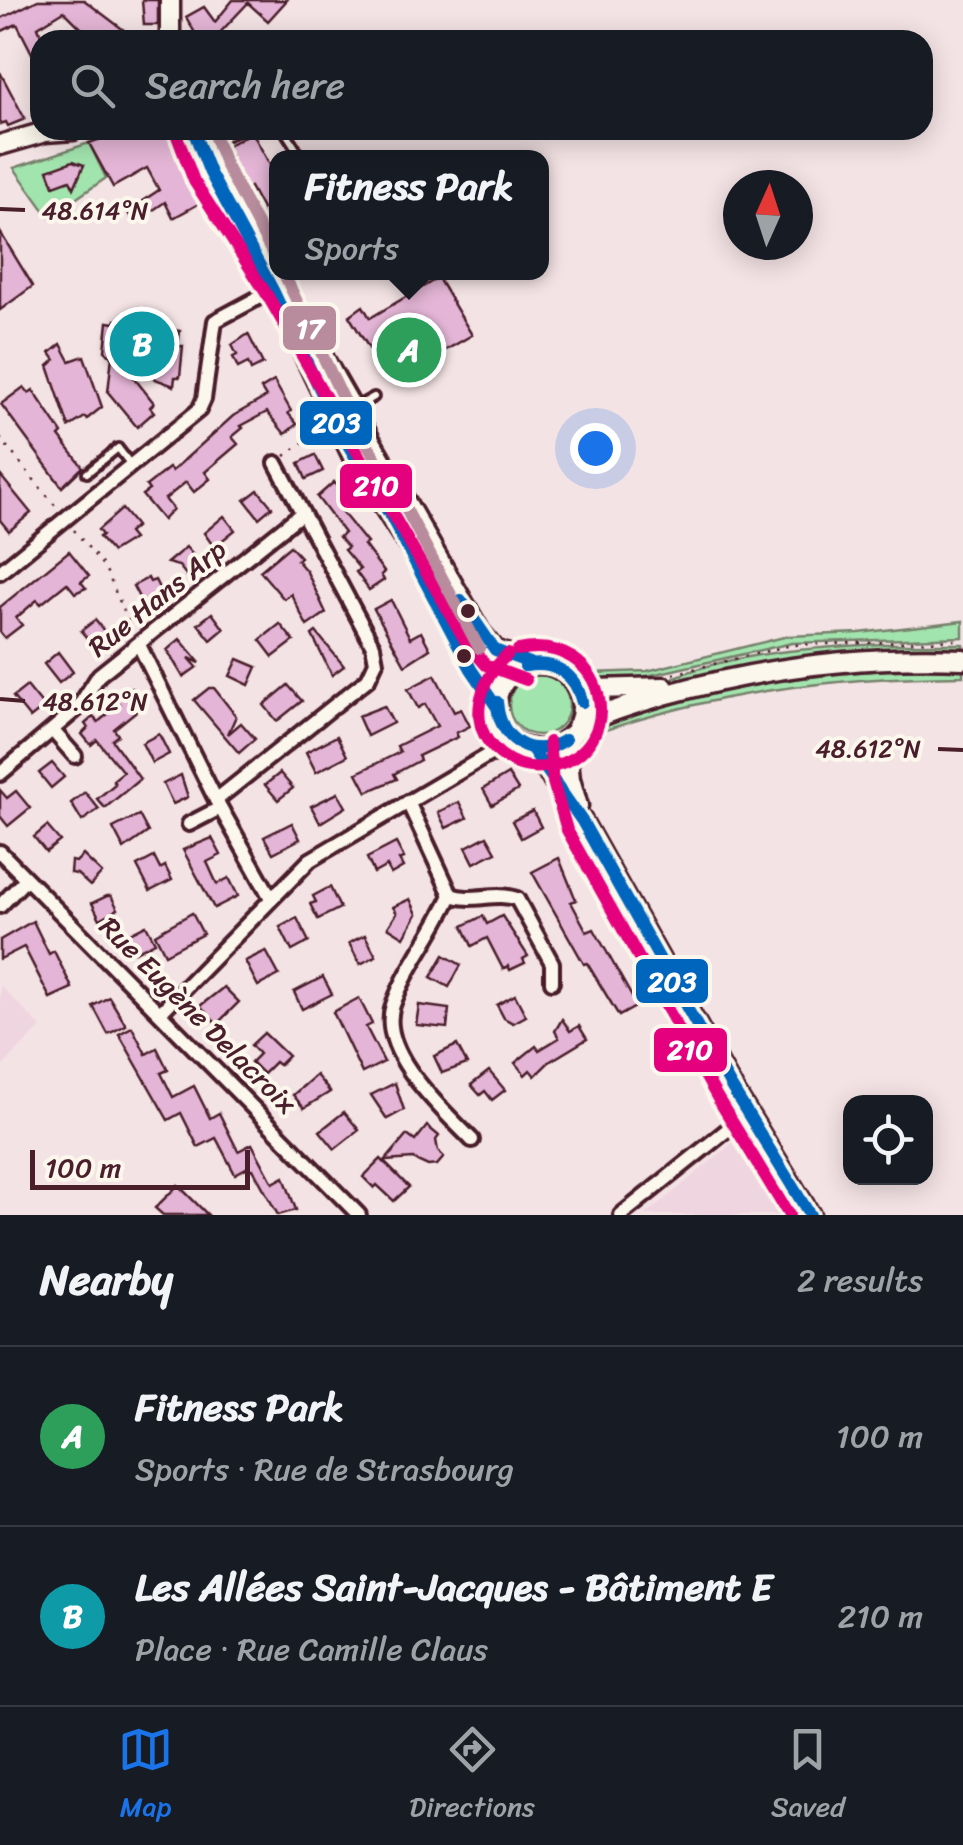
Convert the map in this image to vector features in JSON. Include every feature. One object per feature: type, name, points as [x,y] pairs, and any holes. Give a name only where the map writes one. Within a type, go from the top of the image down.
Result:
[{"type":"main road","points":[[170,0],[170,30]]},
{"type":"main road","points":[[0,145],[30,136]]},
{"type":"main road","points":[[198,140],[210,173],[269,266]]},
{"type":"main road","points":[[230,206],[314,377],[327,416],[482,660],[501,728],[527,748],[582,821],[747,1114],[810,1215]]},
{"type":"main road","points":[[278,280],[480,632],[494,650],[530,656],[578,676],[596,689],[620,690],[709,683],[834,663],[963,659]]},
{"type":"main road","points":[[314,377],[319,350]]},
{"type":"main road","points":[[327,416],[352,409]]},
{"type":"main road","points":[[496,700],[510,674],[530,656]]},
{"type":"main road","points":[[578,676],[582,704],[572,734],[570,780],[582,821]]},
{"type":"main road","points":[[527,748],[556,747],[611,711],[709,683]]},
{"type":"street","points":[[0,572],[202,406],[215,320],[273,290]]},
{"type":"street","points":[[189,824],[368,679],[375,668],[373,646],[276,463]]},
{"type":"street","name":"Rue Hans Arp","points":[[0,774],[78,708],[99,675],[302,513]]},
{"type":"street","points":[[139,646],[218,804],[271,898]]},
{"type":"street","points":[[493,753],[501,728]]},
{"type":"street","points":[[53,731],[75,756]]},
{"type":"street","points":[[160,1013],[310,860],[493,753],[527,748]]},
{"type":"street","points":[[408,802],[451,895]]},
{"type":"street","name":"Rue Eugène Delacroix","points":[[0,852],[359,1215]]},
{"type":"street","points":[[0,906],[26,879]]},
{"type":"street","points":[[451,895],[517,899],[552,963],[552,982]]},
{"type":"street","points":[[451,895],[394,1002],[391,1018],[394,1037],[415,1078],[472,1140]]},
{"type":"street","points":[[621,1215],[747,1114]]},
{"type":"lane","points":[[201,148],[217,140]]},
{"type":"lane","points":[[352,409],[374,396]]},
{"type":"lane","points":[[88,473],[118,448],[131,464]]},
{"type":"path","points":[[276,463],[327,416]]},
{"type":"path","points":[[0,438],[105,568],[139,646]]},
{"type":"path","points":[[530,656],[543,646],[558,649],[578,676]]},
{"type":"shaded area","points":[[0,985],[41,1027],[0,1069]]},
{"type":"shaded area","points":[[744,1134],[794,1215],[645,1215]]},
{"type":"green space","points":[[89,143],[106,178],[49,217],[14,168]]},
{"type":"green space","points":[[963,621],[963,637],[792,643],[638,678],[609,681],[593,673],[647,671],[788,636],[859,633]]},
{"type":"green space","points":[[883,644],[963,644],[963,652],[663,682],[742,658]]},
{"type":"green space","points":[[897,669],[963,669],[963,676],[868,680],[774,690],[682,708],[591,735],[589,732],[701,694],[818,676]]},
{"type":"green space","points":[[539,675],[560,684],[569,705],[560,726],[539,735],[518,726],[509,705],[518,684]]},
{"type":"building","points":[[38,0],[84,0],[124,30],[83,30],[64,11],[38,27],[39,30],[30,30],[30,49],[17,24],[0,32],[0,19]]},
{"type":"building","points":[[142,0],[158,0],[158,25],[144,25]]},
{"type":"building","points":[[233,0],[287,0],[268,21],[248,3],[222,30],[193,30],[186,17],[204,7],[215,22]]},
{"type":"building","points":[[0,72],[25,119],[8,126],[6,122],[0,124]]},
{"type":"building","points":[[185,140],[198,178],[211,197],[173,218],[165,202],[134,223],[127,211],[159,190],[147,168],[113,187],[89,143]]},
{"type":"building","points":[[238,140],[256,140],[269,163],[269,242],[253,217],[262,209],[250,187],[246,189],[228,156],[231,155],[227,146]]},
{"type":"building","points":[[73,161],[84,165],[74,188],[70,180],[54,186],[48,170]]},
{"type":"building","points":[[0,232],[33,286],[0,310]]},
{"type":"building","points":[[439,280],[472,335],[404,374],[399,366],[385,374],[349,316],[363,306],[370,318]]},
{"type":"building","points":[[108,322],[180,331],[178,346],[183,346],[180,377],[175,377],[174,386],[155,379],[158,356],[135,354],[133,371],[127,369],[154,403],[150,407],[154,412],[137,427],[108,392],[112,356],[105,351]]},
{"type":"building","points":[[248,334],[263,364],[251,370],[248,363],[238,368],[232,345]]},
{"type":"building","points":[[61,344],[70,361],[84,356],[102,407],[69,427],[48,366],[55,360],[50,353]]},
{"type":"building","points":[[274,381],[297,424],[285,434],[267,412],[241,426],[232,437],[238,444],[205,472],[210,479],[194,492],[186,482],[165,499],[173,509],[163,520],[142,495],[149,490],[146,486],[169,468],[172,471],[233,416],[266,397],[261,389]]},
{"type":"building","points":[[24,387],[29,393],[33,390],[62,433],[59,436],[83,467],[62,487],[1,404]]},
{"type":"building","points":[[315,455],[323,471],[306,479],[299,463]]},
{"type":"building","points":[[0,475],[31,513],[9,531],[0,520]]},
{"type":"building","points":[[334,482],[349,505],[341,511],[384,572],[384,580],[369,590],[356,572],[360,569],[344,550],[348,547],[339,537],[344,533],[317,497]]},
{"type":"building","points":[[258,490],[272,507],[259,518],[245,500]]},
{"type":"building","points":[[122,509],[136,526],[128,533],[133,539],[112,552],[98,530]]},
{"type":"building","points":[[224,516],[235,530],[214,547],[204,533]]},
{"type":"building","points":[[290,546],[300,557],[297,560],[307,572],[326,613],[307,626],[291,594],[284,599],[260,571]]},
{"type":"building","points":[[186,547],[199,562],[199,567],[187,576],[179,566],[167,563]]},
{"type":"building","points":[[69,551],[89,576],[81,582],[86,588],[75,593],[67,583],[41,604],[37,600],[16,618],[22,625],[5,638],[0,632],[0,607]]},
{"type":"building","points":[[148,578],[150,582],[155,580],[163,596],[144,607],[133,586]]},
{"type":"building","points":[[391,600],[410,638],[421,632],[430,649],[405,665],[374,609]]},
{"type":"building","points":[[212,613],[224,629],[211,640],[198,624]]},
{"type":"building","points":[[95,620],[109,637],[96,649],[81,631]]},
{"type":"building","points":[[280,624],[294,641],[273,657],[260,640]]},
{"type":"building","points":[[316,632],[344,666],[332,675],[312,635]]},
{"type":"building","points":[[180,639],[200,663],[189,658],[197,667],[183,677],[167,650]]},
{"type":"building","points":[[58,652],[73,672],[59,683],[44,664]]},
{"type":"building","points":[[238,659],[257,667],[249,685],[230,676]]},
{"type":"building","points":[[435,675],[454,712],[461,709],[470,726],[456,733],[458,737],[418,756],[420,760],[394,774],[397,779],[367,792],[357,773],[400,752],[397,746],[437,726],[425,704],[418,708],[408,689]]},
{"type":"building","points":[[288,685],[302,701],[277,721],[264,705]]},
{"type":"building","points":[[27,686],[44,707],[30,718],[13,697]]},
{"type":"building","points":[[132,688],[145,704],[114,729],[118,735],[112,740],[140,779],[105,808],[97,799],[123,772],[97,740],[91,745],[82,734],[88,728],[85,724],[93,717],[98,722]]},
{"type":"building","points":[[214,688],[236,716],[228,734],[241,723],[255,739],[239,753],[194,700]]},
{"type":"building","points":[[384,706],[393,723],[367,736],[358,716]]},
{"type":"building","points":[[159,734],[169,754],[152,763],[142,743]]},
{"type":"building","points":[[337,736],[347,756],[316,772],[306,752]]},
{"type":"building","points":[[52,763],[64,777],[51,788],[39,773]]},
{"type":"building","points":[[280,773],[293,788],[278,800],[265,785]]},
{"type":"building","points":[[508,774],[518,790],[492,805],[483,789]]},
{"type":"building","points":[[181,775],[188,797],[173,804],[163,784]]},
{"type":"building","points":[[0,790],[7,798],[16,791],[30,808],[8,826],[0,816]]},
{"type":"building","points":[[85,792],[99,809],[82,821],[71,803]]},
{"type":"building","points":[[338,793],[346,807],[320,823],[311,806]]},
{"type":"building","points":[[459,802],[467,818],[446,828],[438,812]]},
{"type":"building","points":[[533,811],[541,827],[521,838],[512,821]]},
{"type":"building","points":[[139,815],[148,832],[124,849],[113,828]]},
{"type":"building","points":[[292,823],[300,839],[273,853],[264,837]]},
{"type":"building","points":[[47,826],[60,841],[46,852],[34,837]]},
{"type":"building","points":[[487,836],[496,852],[474,863],[466,847]]},
{"type":"building","points":[[212,838],[221,855],[207,862],[217,884],[229,878],[238,896],[214,908],[183,850]]},
{"type":"building","points":[[396,843],[404,858],[399,860],[403,867],[391,874],[387,866],[374,873],[367,858]]},
{"type":"building","points":[[83,855],[102,873],[90,886],[70,873],[71,861],[76,862]]},
{"type":"building","points":[[154,857],[160,869],[165,866],[172,880],[150,891],[137,866]]},
{"type":"building","points":[[559,858],[576,900],[571,902],[587,932],[594,929],[637,1006],[619,1016],[587,963],[584,964],[532,872]]},
{"type":"building","points":[[330,887],[340,908],[318,919],[310,904],[316,902],[313,896]]},
{"type":"building","points":[[111,896],[118,909],[100,919],[92,903]]},
{"type":"building","points":[[410,899],[417,914],[404,937],[388,927],[397,913],[393,907]]},
{"type":"building","points":[[192,913],[203,934],[165,954],[155,934]]},
{"type":"building","points":[[483,916],[487,924],[502,916],[528,956],[523,959],[525,963],[503,969],[487,938],[472,946],[463,926]]},
{"type":"building","points":[[297,918],[309,942],[292,951],[280,927]]},
{"type":"building","points":[[33,921],[49,954],[54,951],[72,988],[50,998],[24,947],[0,959],[0,940]]},
{"type":"building","points":[[146,925],[155,942],[135,952],[126,935]]},
{"type":"building","points":[[365,935],[376,956],[360,964],[349,943]]},
{"type":"building","points":[[266,951],[279,975],[258,986],[245,961]]},
{"type":"building","points":[[444,955],[461,965],[449,987],[431,977]]},
{"type":"building","points":[[323,977],[332,994],[302,1009],[294,992]]},
{"type":"building","points":[[224,987],[239,1002],[217,1024],[200,1006]]},
{"type":"building","points":[[515,995],[526,1016],[513,1023],[504,1018],[497,1005]]},
{"type":"building","points":[[109,997],[126,1025],[108,1034],[93,1006]]},
{"type":"building","points":[[359,998],[372,1024],[366,1027],[384,1062],[362,1073],[333,1012]]},
{"type":"building","points":[[419,1005],[449,1009],[447,1028],[416,1025]]},
{"type":"building","points":[[562,1019],[570,1031],[579,1026],[587,1039],[549,1062],[535,1076],[530,1070],[525,1075],[515,1063],[536,1046],[539,1050],[559,1038],[555,1031]]},
{"type":"building","points":[[132,1027],[146,1054],[157,1048],[168,1070],[161,1073],[173,1097],[194,1086],[210,1118],[219,1113],[238,1151],[252,1144],[273,1183],[284,1177],[296,1210],[278,1215],[253,1169],[248,1167],[235,1174],[216,1138],[198,1147],[181,1113],[168,1120],[119,1034]]},
{"type":"building","points":[[264,1033],[288,1056],[263,1074],[251,1062],[259,1054],[251,1045]]},
{"type":"building","points":[[457,1045],[467,1064],[442,1073],[434,1056]]},
{"type":"building","points":[[489,1071],[505,1090],[492,1100],[485,1091],[480,1095],[471,1085]]},
{"type":"building","points":[[316,1075],[330,1092],[304,1108],[293,1095]]},
{"type":"building","points":[[395,1083],[404,1110],[387,1119],[371,1095]]},
{"type":"building","points":[[344,1112],[359,1130],[335,1149],[320,1131]]},
{"type":"building","points":[[427,1126],[439,1136],[438,1151],[444,1157],[437,1165],[428,1166],[413,1159],[385,1161],[407,1135],[415,1141]]},
{"type":"building","points":[[381,1159],[409,1187],[394,1201],[363,1177]]},
{"type":"building","points":[[178,1185],[208,1215],[163,1215],[155,1208]]},
{"type":"transit line","name":"210","points":[[179,140],[194,181],[266,293],[466,642],[486,665],[526,680]]},
{"type":"transit line","name":"203","points":[[197,140],[339,430],[391,517],[471,669],[496,706]]},
{"type":"transit line","name":"17","points":[[216,140],[269,247]]},
{"type":"transit line","name":"17","points":[[287,280],[354,422],[406,509],[479,648]]},
{"type":"transit line","name":"203","points":[[461,600],[495,650],[532,664]]},
{"type":"transit line","name":"210","points":[[508,654],[483,689],[480,716],[489,742],[506,758],[530,767],[551,766],[576,756],[592,738],[599,717],[598,695],[589,674],[572,658],[549,649],[518,650]]},
{"type":"transit line","name":"203","points":[[525,666],[545,665],[562,670],[574,683],[582,702]]},
{"type":"transit line","name":"203","points":[[525,666],[545,665],[562,671],[574,683],[582,702]]},
{"type":"transit line","name":"203","points":[[497,702],[504,727],[519,743],[540,748],[565,740]]},
{"type":"transit line","name":"203","points":[[497,702],[503,726],[519,743],[541,749],[565,740]]},
{"type":"transit line","name":"210","points":[[549,742],[553,782],[567,830],[717,1097],[789,1215]]},
{"type":"transit line","name":"203","points":[[532,749],[582,821],[732,1088],[810,1215]]},
{"type":"place","name":"Les Allées Saint-Jacques - Bâtiment E","points":[[142,344]]},
{"type":"place","name":"Fitness Park","points":[[409,350]]}]
